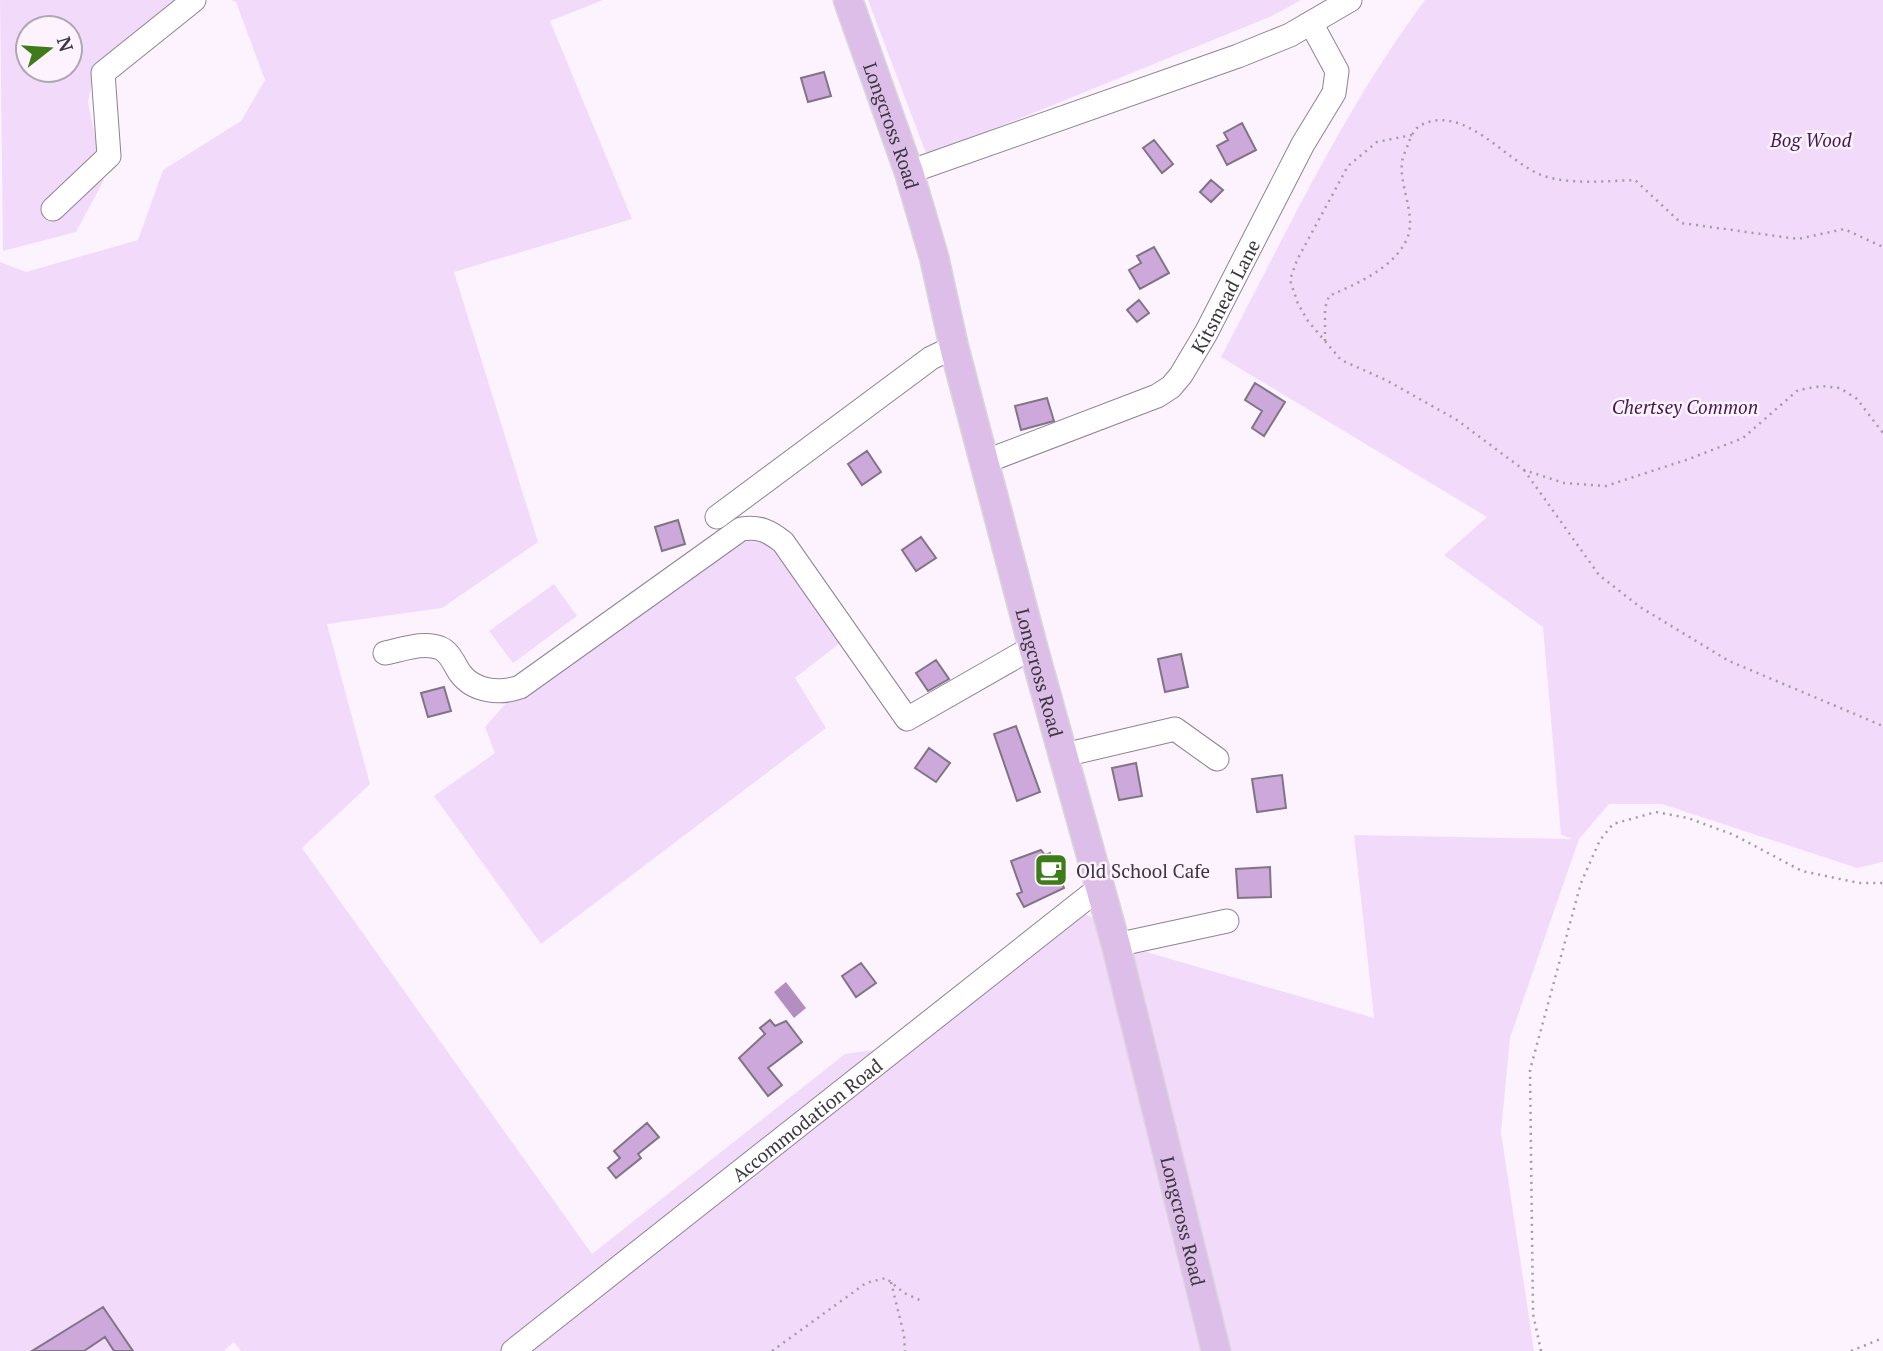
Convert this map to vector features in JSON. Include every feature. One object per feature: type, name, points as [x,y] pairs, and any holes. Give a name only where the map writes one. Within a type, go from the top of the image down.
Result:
[{"type":"main road","name":"Longcross Road","points":[[849,0],[909,172],[934,257],[954,347],[1032,647],[1116,945],[1216,1351]]},
{"type":"street","points":[[53,209],[109,156],[103,73],[194,0]]},
{"type":"street","points":[[909,172],[1238,56],[1311,23],[1350,0]]},
{"type":"street","name":"Kitsmead Lane","points":[[984,462],[1157,396],[1171,387],[1181,375],[1206,333],[1303,144],[1334,93],[1337,71],[1311,23]]},
{"type":"street","points":[[717,517],[931,358],[954,347]]},
{"type":"street","points":[[385,653],[428,645],[440,648],[448,653],[462,676],[480,688],[507,692],[520,687],[741,529],[755,527],[769,531],[783,542],[907,719],[1032,647]]},
{"type":"street","points":[[1064,755],[1175,729],[1217,759]]},
{"type":"street","name":"Accommodation Road","points":[[513,1351],[1088,896],[1101,890]]},
{"type":"street","points":[[1116,945],[1227,921]]},
{"type":"path","points":[[1325,344],[1325,308],[1329,296],[1375,272],[1396,256],[1407,239],[1409,215],[1402,162],[1412,135],[1420,125],[1454,122],[1471,128],[1517,163],[1546,176],[1594,181],[1635,180],[1681,223],[1798,239],[1844,229],[1883,247]]},
{"type":"path","points":[[1412,135],[1377,142],[1348,166],[1297,260],[1290,280],[1298,304],[1325,344],[1342,360],[1386,380],[1457,420],[1524,470],[1599,575],[1640,607],[1729,661],[1883,726]]},
{"type":"path","points":[[1524,470],[1564,483],[1606,486],[1743,438],[1798,390],[1822,386],[1840,388],[1857,399],[1883,433]]},
{"type":"path","points":[[1541,1351],[1533,1314],[1530,1070],[1563,940],[1581,883],[1600,839],[1613,824],[1656,812],[1688,818],[1734,835],[1802,871],[1858,883],[1883,883]]},
{"type":"path","points":[[772,1351],[866,1283],[879,1278],[891,1282],[922,1301]]},
{"type":"path","points":[[891,1282],[904,1335],[905,1351]]},
{"type":"path","points":[[1851,1351],[1883,1338]]},
{"type":"green space","points":[[0,0],[180,0],[96,67],[88,102],[98,151],[88,159],[104,180],[76,232],[3,251]]},
{"type":"green space","points":[[231,0],[603,0],[550,21],[632,219],[454,272],[538,542],[442,608],[327,624],[370,784],[302,848],[592,1254],[845,1054],[921,1043],[1086,914],[1143,951],[1374,1018],[1354,835],[1573,839],[1561,835],[1543,627],[1444,555],[1487,517],[1221,357],[1341,129],[1395,42],[1425,0],[1883,0],[1883,862],[1857,868],[1662,804],[1609,804],[1579,839],[1510,1038],[1501,1132],[1534,1351],[241,1351],[234,1342],[224,1351],[0,1351],[0,262],[26,272],[138,240],[163,170],[241,121],[265,80],[236,2]]},
{"type":"green space","points":[[868,0],[1301,0],[1272,16],[927,156]]},
{"type":"green space","points":[[741,529],[769,531],[849,636],[795,678],[826,728],[541,944],[434,796],[495,753],[485,727],[520,687]]},
{"type":"green space","points":[[554,584],[577,616],[513,663],[489,631]]},
{"type":"shaded area","points":[[786,982],[806,1008],[794,1018],[774,992]]},
{"type":"building","points":[[824,72],[831,96],[808,102],[801,78]]},
{"type":"building","points":[[1242,123],[1256,150],[1227,165],[1217,146],[1228,140],[1224,133]]},
{"type":"building","points":[[1154,140],[1173,164],[1162,173],[1143,148]]},
{"type":"building","points":[[1211,180],[1223,190],[1211,202],[1200,192]]},
{"type":"building","points":[[1154,247],[1169,273],[1140,289],[1129,270],[1141,263],[1137,256]]},
{"type":"building","points":[[1139,300],[1149,313],[1137,322],[1127,310]]},
{"type":"building","points":[[1255,383],[1285,402],[1264,436],[1252,428],[1262,411],[1245,400]]},
{"type":"building","points":[[1047,398],[1054,421],[1021,430],[1015,406]]},
{"type":"building","points":[[867,451],[881,472],[862,485],[848,464]]},
{"type":"building","points":[[678,520],[685,544],[662,551],[655,527]]},
{"type":"building","points":[[921,537],[936,558],[916,571],[902,550]]},
{"type":"building","points":[[1181,654],[1188,687],[1165,692],[1158,659]]},
{"type":"building","points":[[936,660],[949,679],[928,691],[916,673]]},
{"type":"building","points":[[444,687],[451,711],[428,717],[421,693]]},
{"type":"building","points":[[1016,726],[1040,792],[1017,801],[994,734]]},
{"type":"building","points":[[929,748],[950,763],[936,782],[915,768]]},
{"type":"building","points":[[1136,763],[1142,796],[1119,800],[1112,768]]},
{"type":"building","points":[[1282,775],[1286,808],[1257,812],[1252,779]]},
{"type":"building","points":[[1041,850],[1045,855],[1050,853],[1064,888],[1024,907],[1017,894],[1022,892],[1011,861]]},
{"type":"building","points":[[1270,867],[1271,897],[1238,898],[1236,869]]},
{"type":"building","points":[[861,963],[876,983],[856,997],[842,976]]},
{"type":"building","points":[[770,1020],[775,1026],[786,1021],[802,1042],[768,1068],[782,1085],[768,1096],[739,1058],[765,1034],[760,1028]]},
{"type":"building","points":[[647,1123],[659,1137],[638,1154],[641,1158],[616,1178],[608,1168],[620,1158],[614,1151]]},
{"type":"building","points":[[103,1307],[133,1351],[114,1351],[105,1337],[84,1351],[32,1351]]},
{"type":"place","name":"Old School Cafe","points":[[1051,870]]},
{"type":"park label","name":"Bog Wood","points":[[1811,139]]},
{"type":"park label","name":"Chertsey Common","points":[[1685,406]]}]
